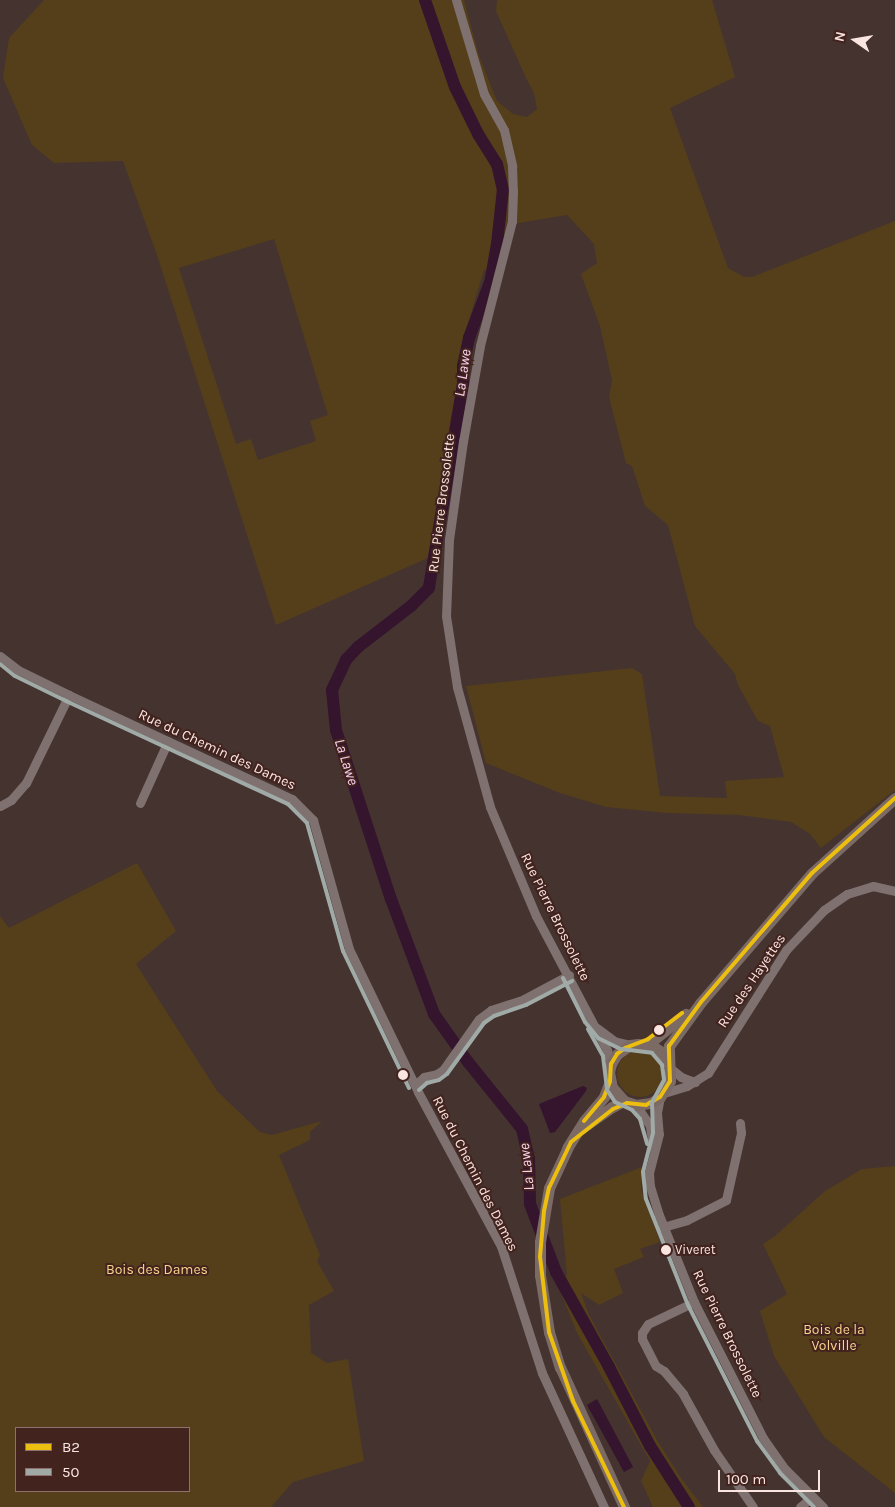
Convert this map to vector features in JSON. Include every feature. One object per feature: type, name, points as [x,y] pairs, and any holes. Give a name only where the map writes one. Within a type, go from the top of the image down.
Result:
[{"type":"main road","points":[[610,1081],[615,1092],[624,1101],[636,1105],[652,1103],[662,1095],[670,1081],[669,1046],[701,1002],[812,873],[895,798]]},
{"type":"main road","points":[[646,1045],[672,1027],[701,1002]]},
{"type":"main road","points":[[624,1507],[560,1367],[549,1332],[540,1275],[540,1242],[549,1188],[560,1163],[584,1121],[604,1097],[610,1081],[611,1064],[620,1051],[630,1046],[646,1045],[660,1051],[669,1066]]},
{"type":"main road","points":[[580,1129],[624,1101]]},
{"type":"street","name":"Rue Pierre Brossolette","points":[[456,0],[484,94],[504,130],[512,166],[513,191],[512,221],[480,346],[463,441],[449,539],[446,616],[458,687],[490,807],[536,916],[595,1026],[609,1054],[611,1064]]},
{"type":"street","name":"Rue du Chemin des Dames","points":[[0,656],[18,670],[69,695],[292,799],[313,820],[348,949],[415,1085],[501,1246],[542,1373],[604,1507]]},
{"type":"street","points":[[0,806],[11,800],[26,783],[69,695]]},
{"type":"street","points":[[140,803],[168,741]]},
{"type":"street","name":"Rue des Hayettes","points":[[662,1095],[695,1082],[708,1073],[786,950],[824,910],[847,894],[873,886],[895,891]]},
{"type":"street","points":[[415,1085],[424,1077],[437,1074],[443,1070],[479,1019],[491,1010],[524,999],[569,975]]},
{"type":"street","name":"Rue Pierre Brossolette","points":[[595,1026],[614,1041],[630,1046]]},
{"type":"street","points":[[669,1066],[681,1077],[695,1082]]},
{"type":"street","name":"Rue Pierre Brossolette","points":[[662,1095],[657,1113],[659,1134],[649,1174],[650,1186],[663,1227],[694,1302],[770,1450],[823,1507]]},
{"type":"street","name":"Rue Pierre Brossolette","points":[[636,1105],[650,1126],[654,1153]]},
{"type":"street","points":[[663,1227],[687,1220],[726,1200],[741,1133],[740,1124]]},
{"type":"street","points":[[694,1302],[648,1324],[642,1333],[642,1339],[656,1366],[664,1371],[684,1394],[714,1450],[753,1507]]},
{"type":"street","points":[[800,1507],[812,1497]]},
{"type":"green space","points":[[44,0],[464,0],[479,56],[497,101],[513,114],[527,117],[537,109],[534,93],[496,11],[497,0],[712,0],[735,77],[670,108],[728,268],[744,277],[752,277],[895,221],[895,790],[821,848],[810,834],[791,822],[739,815],[667,813],[606,807],[560,793],[486,763],[466,686],[632,668],[642,674],[660,796],[727,798],[725,781],[784,777],[770,726],[758,721],[738,685],[735,674],[695,626],[668,525],[645,506],[632,466],[626,463],[609,397],[612,380],[600,326],[581,274],[597,263],[594,244],[567,215],[513,224],[500,266],[484,270],[465,333],[430,557],[276,625],[156,252],[123,161],[54,163],[32,145],[3,78],[9,38]],"holes":[[[274,239],[328,415],[310,421],[316,441],[258,460],[251,439],[236,444],[179,268]]]},
{"type":"green space","name":"Bois des Dames","points":[[137,863],[176,931],[136,964],[217,1091],[260,1132],[272,1135],[322,1121],[310,1132],[310,1140],[279,1155],[320,1255],[317,1261],[334,1291],[309,1305],[311,1353],[327,1363],[348,1359],[364,1461],[293,1482],[271,1507],[0,1507],[0,916],[9,928]]},
{"type":"green space","points":[[635,1051],[645,1051],[659,1061],[663,1074],[659,1087],[653,1093],[645,1097],[635,1097],[621,1087],[617,1079],[617,1069],[627,1055]]},
{"type":"green space","name":"Bois de la Volville","points":[[895,1166],[895,1493],[824,1437],[774,1356],[760,1311],[787,1294],[763,1244],[775,1236],[825,1191],[862,1169]]},
{"type":"green space","points":[[642,1167],[641,1189],[660,1242],[640,1249],[644,1257],[614,1269],[623,1293],[599,1305],[581,1293],[589,1315],[657,1440],[681,1478],[703,1507],[653,1507],[641,1481],[650,1461],[577,1333],[557,1283],[567,1275],[560,1199]]},
{"type":"shaded area","points":[[583,1086],[587,1088],[586,1091],[555,1132],[550,1133],[539,1104]]},
{"type":"shaded area","points":[[597,1399],[633,1467],[624,1472],[587,1405]]},
{"type":"waterway","name":"La Lawe","points":[[425,0],[455,87],[478,134],[497,164],[503,189],[497,244],[490,282],[469,338],[463,366],[463,384],[429,588],[411,606],[358,647],[346,660],[332,690],[336,730],[391,899],[434,1014],[468,1062],[522,1129],[529,1159],[530,1204],[556,1272],[650,1446],[689,1507]]},
{"type":"transit line","name":"50","points":[[0,664],[15,676],[66,701],[288,804],[307,823],[343,951],[409,1088]]},
{"type":"transit line","name":"B2","points":[[624,1507],[573,1401],[549,1332],[540,1257],[544,1211],[549,1188],[571,1142],[613,1109],[627,1103],[646,1105],[660,1097],[670,1081],[669,1046],[701,1002],[812,873],[895,798]]},
{"type":"transit line","name":"50","points":[[563,978],[585,1022],[598,1038],[621,1049],[652,1053],[662,1065],[664,1080],[652,1103],[653,1133],[643,1172],[646,1199],[688,1305],[757,1441],[780,1473],[814,1507]]},
{"type":"transit line","name":"50","points":[[419,1090],[427,1083],[439,1080],[447,1074],[484,1023],[494,1016],[526,1005],[572,981]]},
{"type":"transit line","name":"B2","points":[[584,1121],[604,1097],[610,1081],[611,1064],[617,1054],[625,1048],[648,1039],[682,1013]]},
{"type":"transit line","name":"50","points":[[588,1029],[603,1056],[607,1090],[615,1102],[632,1110],[640,1119],[647,1144]]},
{"type":"place","name":"Viveret","points":[[666,1250]]}]
